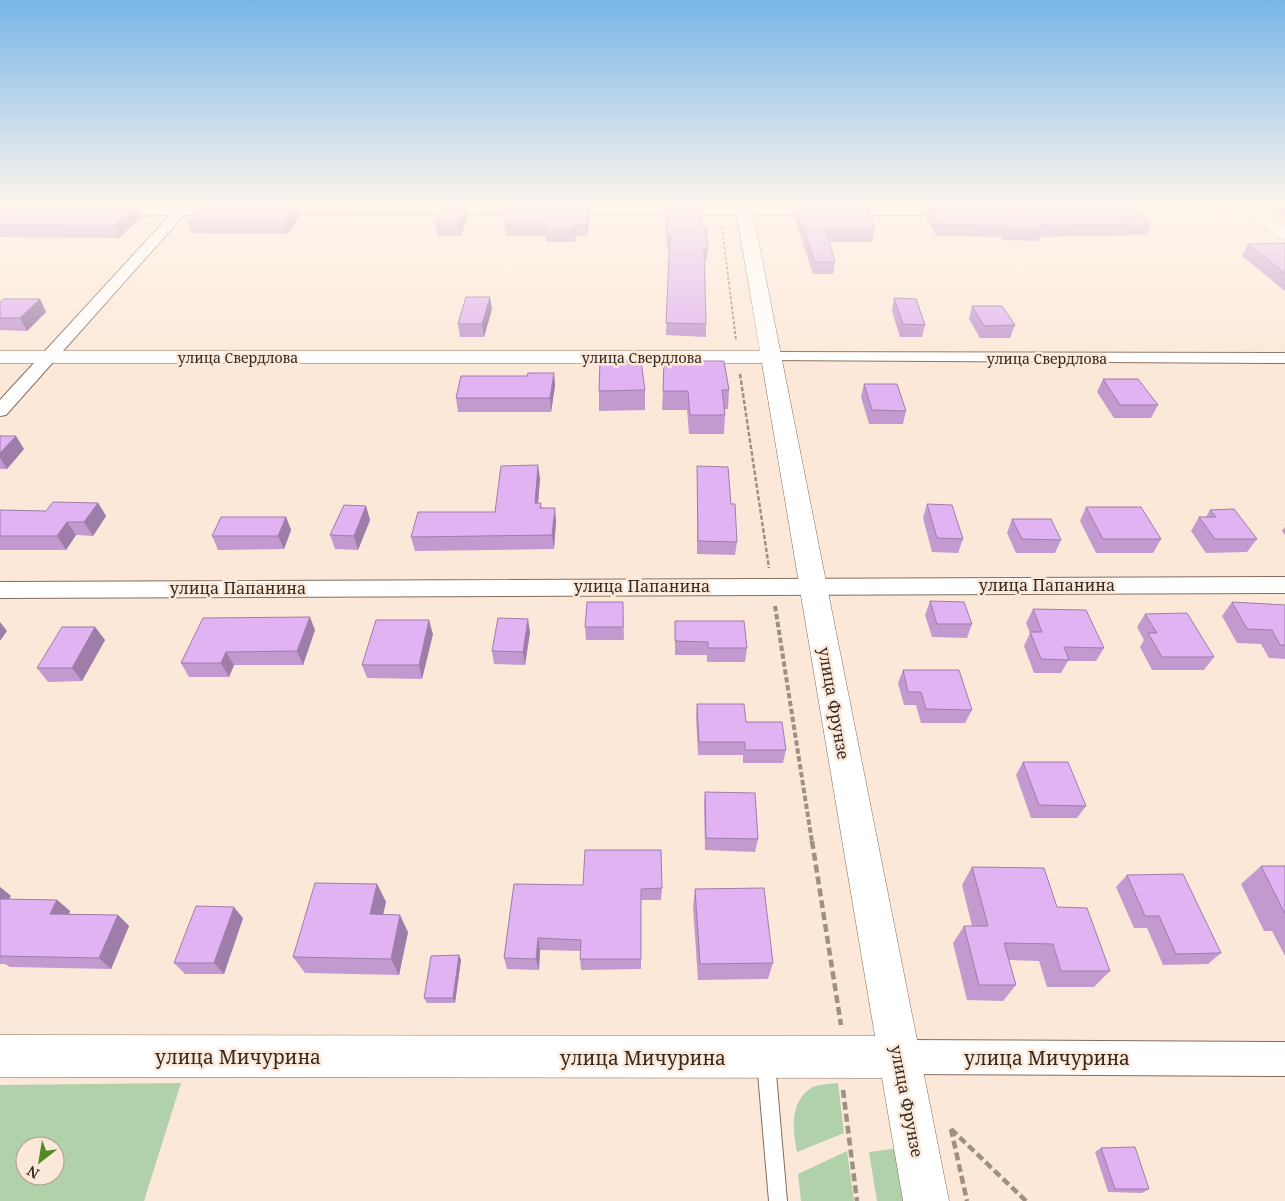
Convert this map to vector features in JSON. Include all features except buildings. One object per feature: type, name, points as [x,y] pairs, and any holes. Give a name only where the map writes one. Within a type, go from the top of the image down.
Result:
[{"type":"street","points":[[0,411],[137,260]]},
{"type":"street","name":"улица Фрунзе","points":[[753,260],[926,1201]]},
{"type":"street","name":"улица Свердлова","points":[[0,357],[1285,358]]},
{"type":"street","name":"улица Папанина","points":[[0,590],[813,585],[1285,585]]},
{"type":"street","name":"улица Мичурина","points":[[0,1056],[766,1058],[839,1056],[1285,1059]]},
{"type":"lane","points":[[766,1058],[778,1201]]},
{"type":"path","points":[[726,260],[771,586],[843,1038],[839,1056],[857,1201]]},
{"type":"path","points":[[967,1201],[951,1129],[1026,1201]]},
{"type":"green space","points":[[181,1083],[144,1201],[0,1201],[0,1085]]},
{"type":"green space","points":[[838,1083],[844,1133],[797,1152],[794,1135],[794,1117],[799,1101],[811,1088]]},
{"type":"green space","points":[[900,1148],[909,1201],[877,1201],[869,1152]]},
{"type":"green space","points":[[847,1151],[854,1201],[801,1201],[798,1174]]}]
